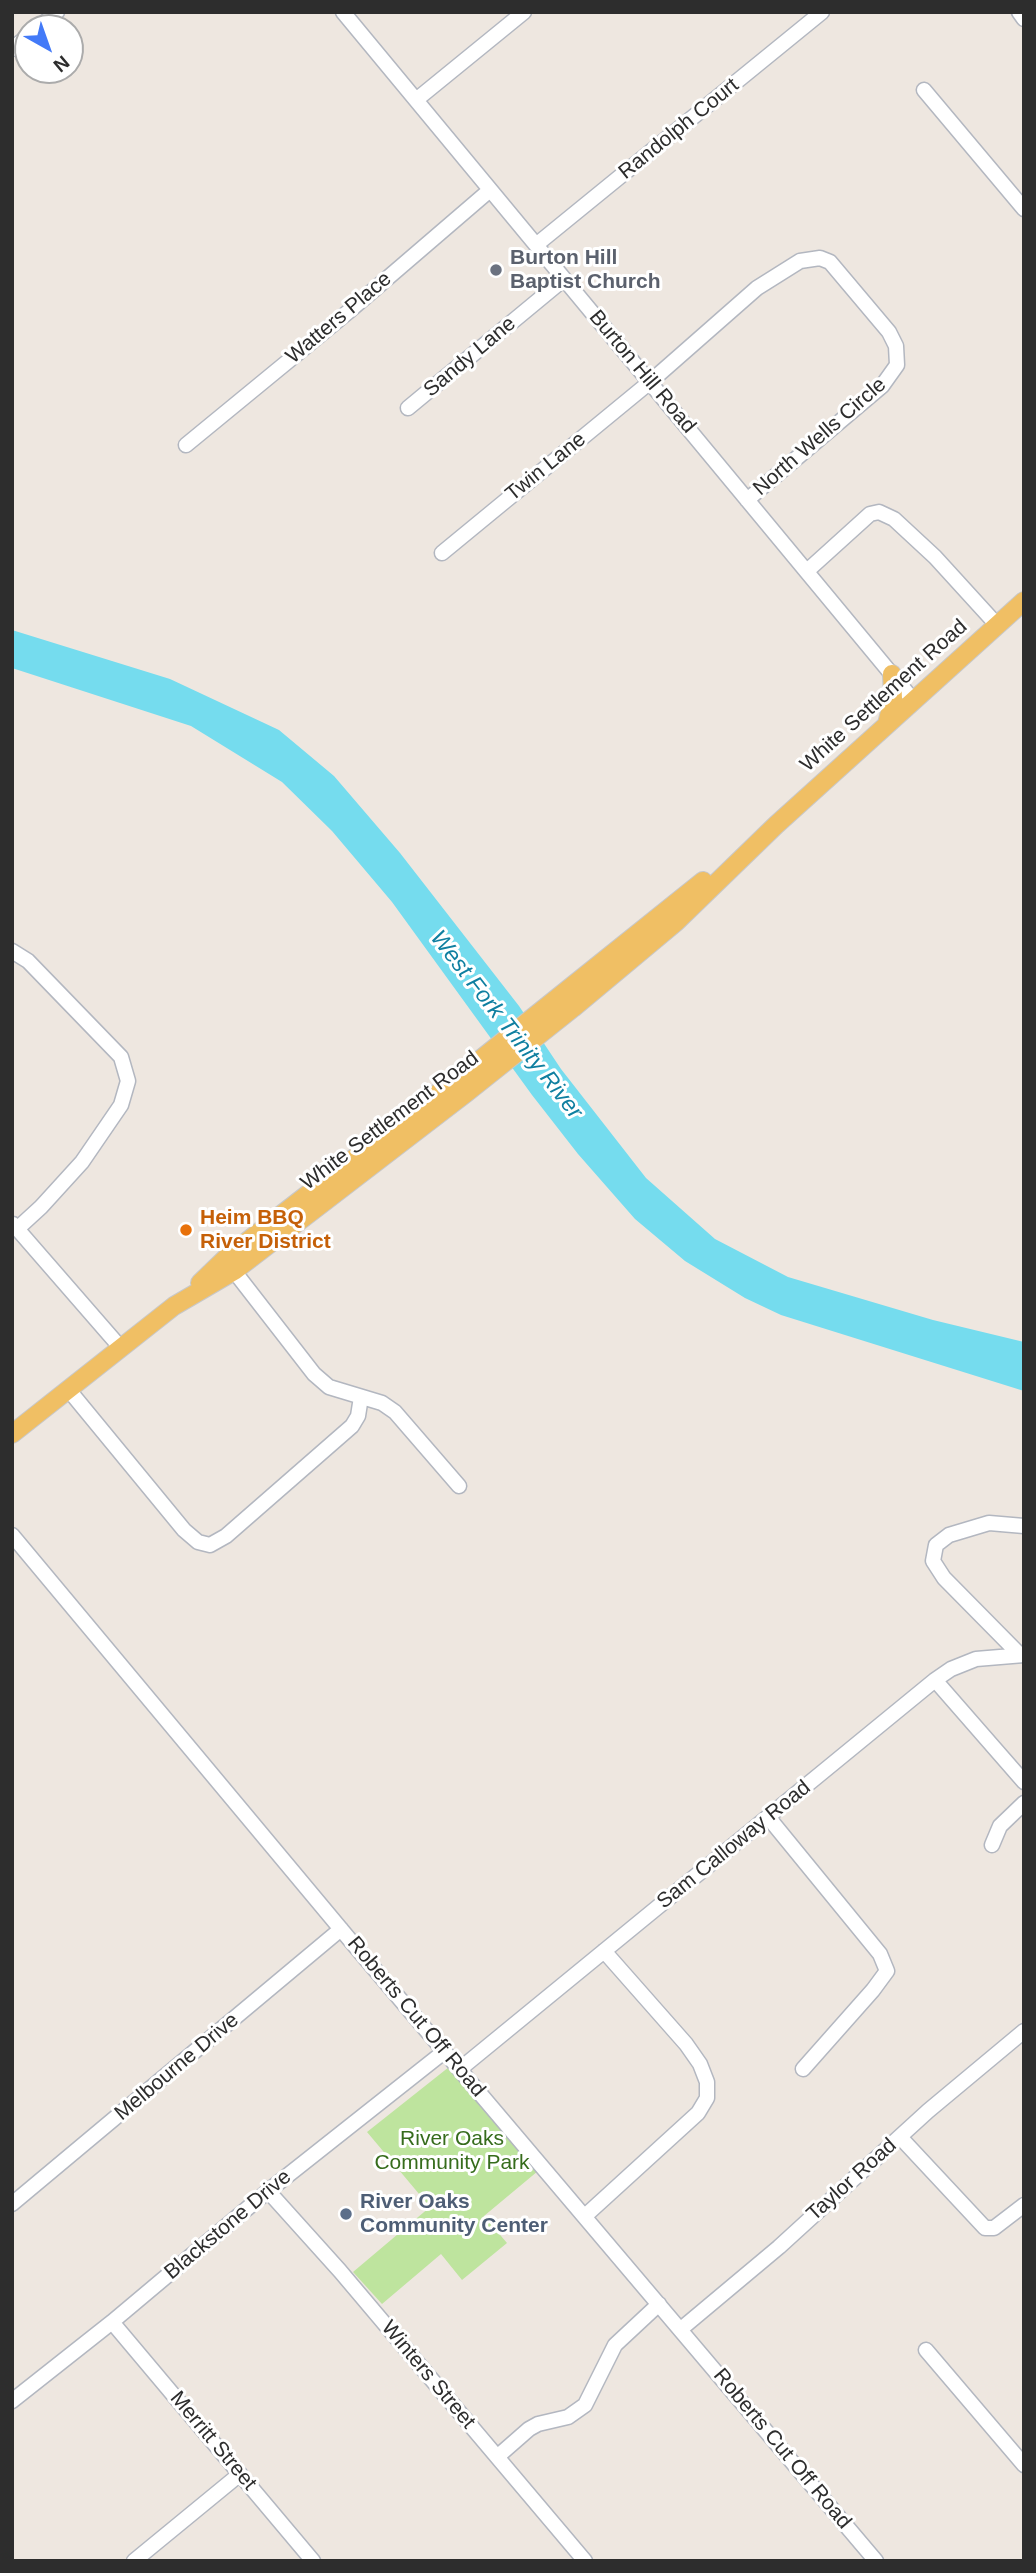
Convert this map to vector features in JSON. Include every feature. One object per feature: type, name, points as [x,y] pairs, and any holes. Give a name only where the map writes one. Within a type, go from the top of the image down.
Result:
[{"type":"main road","name":"White Settlement Road","points":[[12,1434],[180,1302],[233,1271],[258,1242],[568,1000],[776,825],[1024,601]]},
{"type":"main road","points":[[887,724],[893,699],[892,674]]},
{"type":"main road","name":"White Settlement Road","points":[[180,1302],[227,1256],[258,1242]]},
{"type":"street","name":"Burton Hill Road","points":[[343,12],[913,700]]},
{"type":"street","points":[[416,100],[524,12]]},
{"type":"street","name":"Randolph Court","points":[[536,245],[822,12]]},
{"type":"street","points":[[1019,12],[1024,19]]},
{"type":"street","points":[[924,90],[1024,209]]},
{"type":"street","name":"Watters Place","points":[[186,445],[490,190]]},
{"type":"street","name":"North Wells Circle","points":[[747,500],[882,386],[897,365],[896,346],[889,332],[830,262],[820,258],[800,261]]},
{"type":"street","name":"Twin Lane","points":[[442,552],[650,382],[757,288],[800,261]]},
{"type":"street","name":"Sandy Lane","points":[[408,408],[564,279]]},
{"type":"street","points":[[807,571],[870,514],[879,512],[894,519],[935,557],[997,625]]},
{"type":"street","points":[[12,951],[27,961],[121,1057],[128,1081],[121,1105],[95,1144],[41,1207],[15,1226],[120,1347]]},
{"type":"street","points":[[233,1271],[314,1374],[329,1387],[382,1403],[395,1412],[459,1486]]},
{"type":"street","points":[[68,1389],[184,1530],[198,1542],[210,1545],[226,1536],[352,1426],[358,1416],[361,1397]]},
{"type":"street","points":[[1022,1655],[944,1578],[933,1561],[936,1545],[949,1535],[989,1523],[1024,1526]]},
{"type":"street","name":"Roberts Cut Off Road","points":[[12,1535],[341,1930],[876,2561]]},
{"type":"street","name":"Sam Calloway Road","points":[[460,2069],[935,1680],[951,1669],[976,1659],[1022,1655]]},
{"type":"street","points":[[935,1680],[1024,1782]]},
{"type":"street","points":[[992,1845],[1000,1826],[1024,1803]]},
{"type":"street","points":[[768,1817],[880,1954],[887,1971],[803,2069]]},
{"type":"street","name":"Melbourne Drive","points":[[12,2204],[341,1930]]},
{"type":"street","points":[[586,2216],[698,2113],[707,2098],[708,2082],[686,2044],[604,1951]]},
{"type":"street","name":"Taylor Road","points":[[681,2329],[779,2247],[900,2137],[1024,2031]]},
{"type":"street","name":"Blackstone Drive","points":[[12,2401],[112,2322],[268,2191],[445,2051]]},
{"type":"street","points":[[900,2137],[985,2228],[994,2228],[1024,2205]]},
{"type":"street","name":"Winters Street","points":[[268,2191],[340,2271],[585,2561]]},
{"type":"street","points":[[497,2457],[529,2429],[538,2424],[568,2417],[585,2405],[615,2345],[659,2304]]},
{"type":"street","name":"Merritt Street","points":[[112,2322],[313,2561]]},
{"type":"street","points":[[926,2350],[1024,2465]]},
{"type":"street","points":[[134,2561],[240,2474]]},
{"type":"green space","name":"River Oaks Community Park","points":[[449,2067],[538,2171],[484,2216],[507,2243],[462,2280],[441,2254],[382,2304],[353,2272],[430,2207],[367,2132]]},
{"type":"water","name":"West Fork Trinity River","points":[[12,630],[170,679],[279,730],[334,776],[400,853],[519,1006],[561,1069],[646,1178],[715,1239],[788,1277],[933,1320],[1024,1342],[1024,1391],[781,1315],[745,1298],[685,1261],[635,1219],[578,1154],[392,902],[332,831],[282,782],[191,726],[12,668]]},
{"type":"place","name":"Burton Hill Baptist Church","points":[[496,270]]},
{"type":"place","name":"Heim BBQ River District","points":[[186,1230]]},
{"type":"place","name":"River Oaks Community Center","points":[[346,2214]]}]
